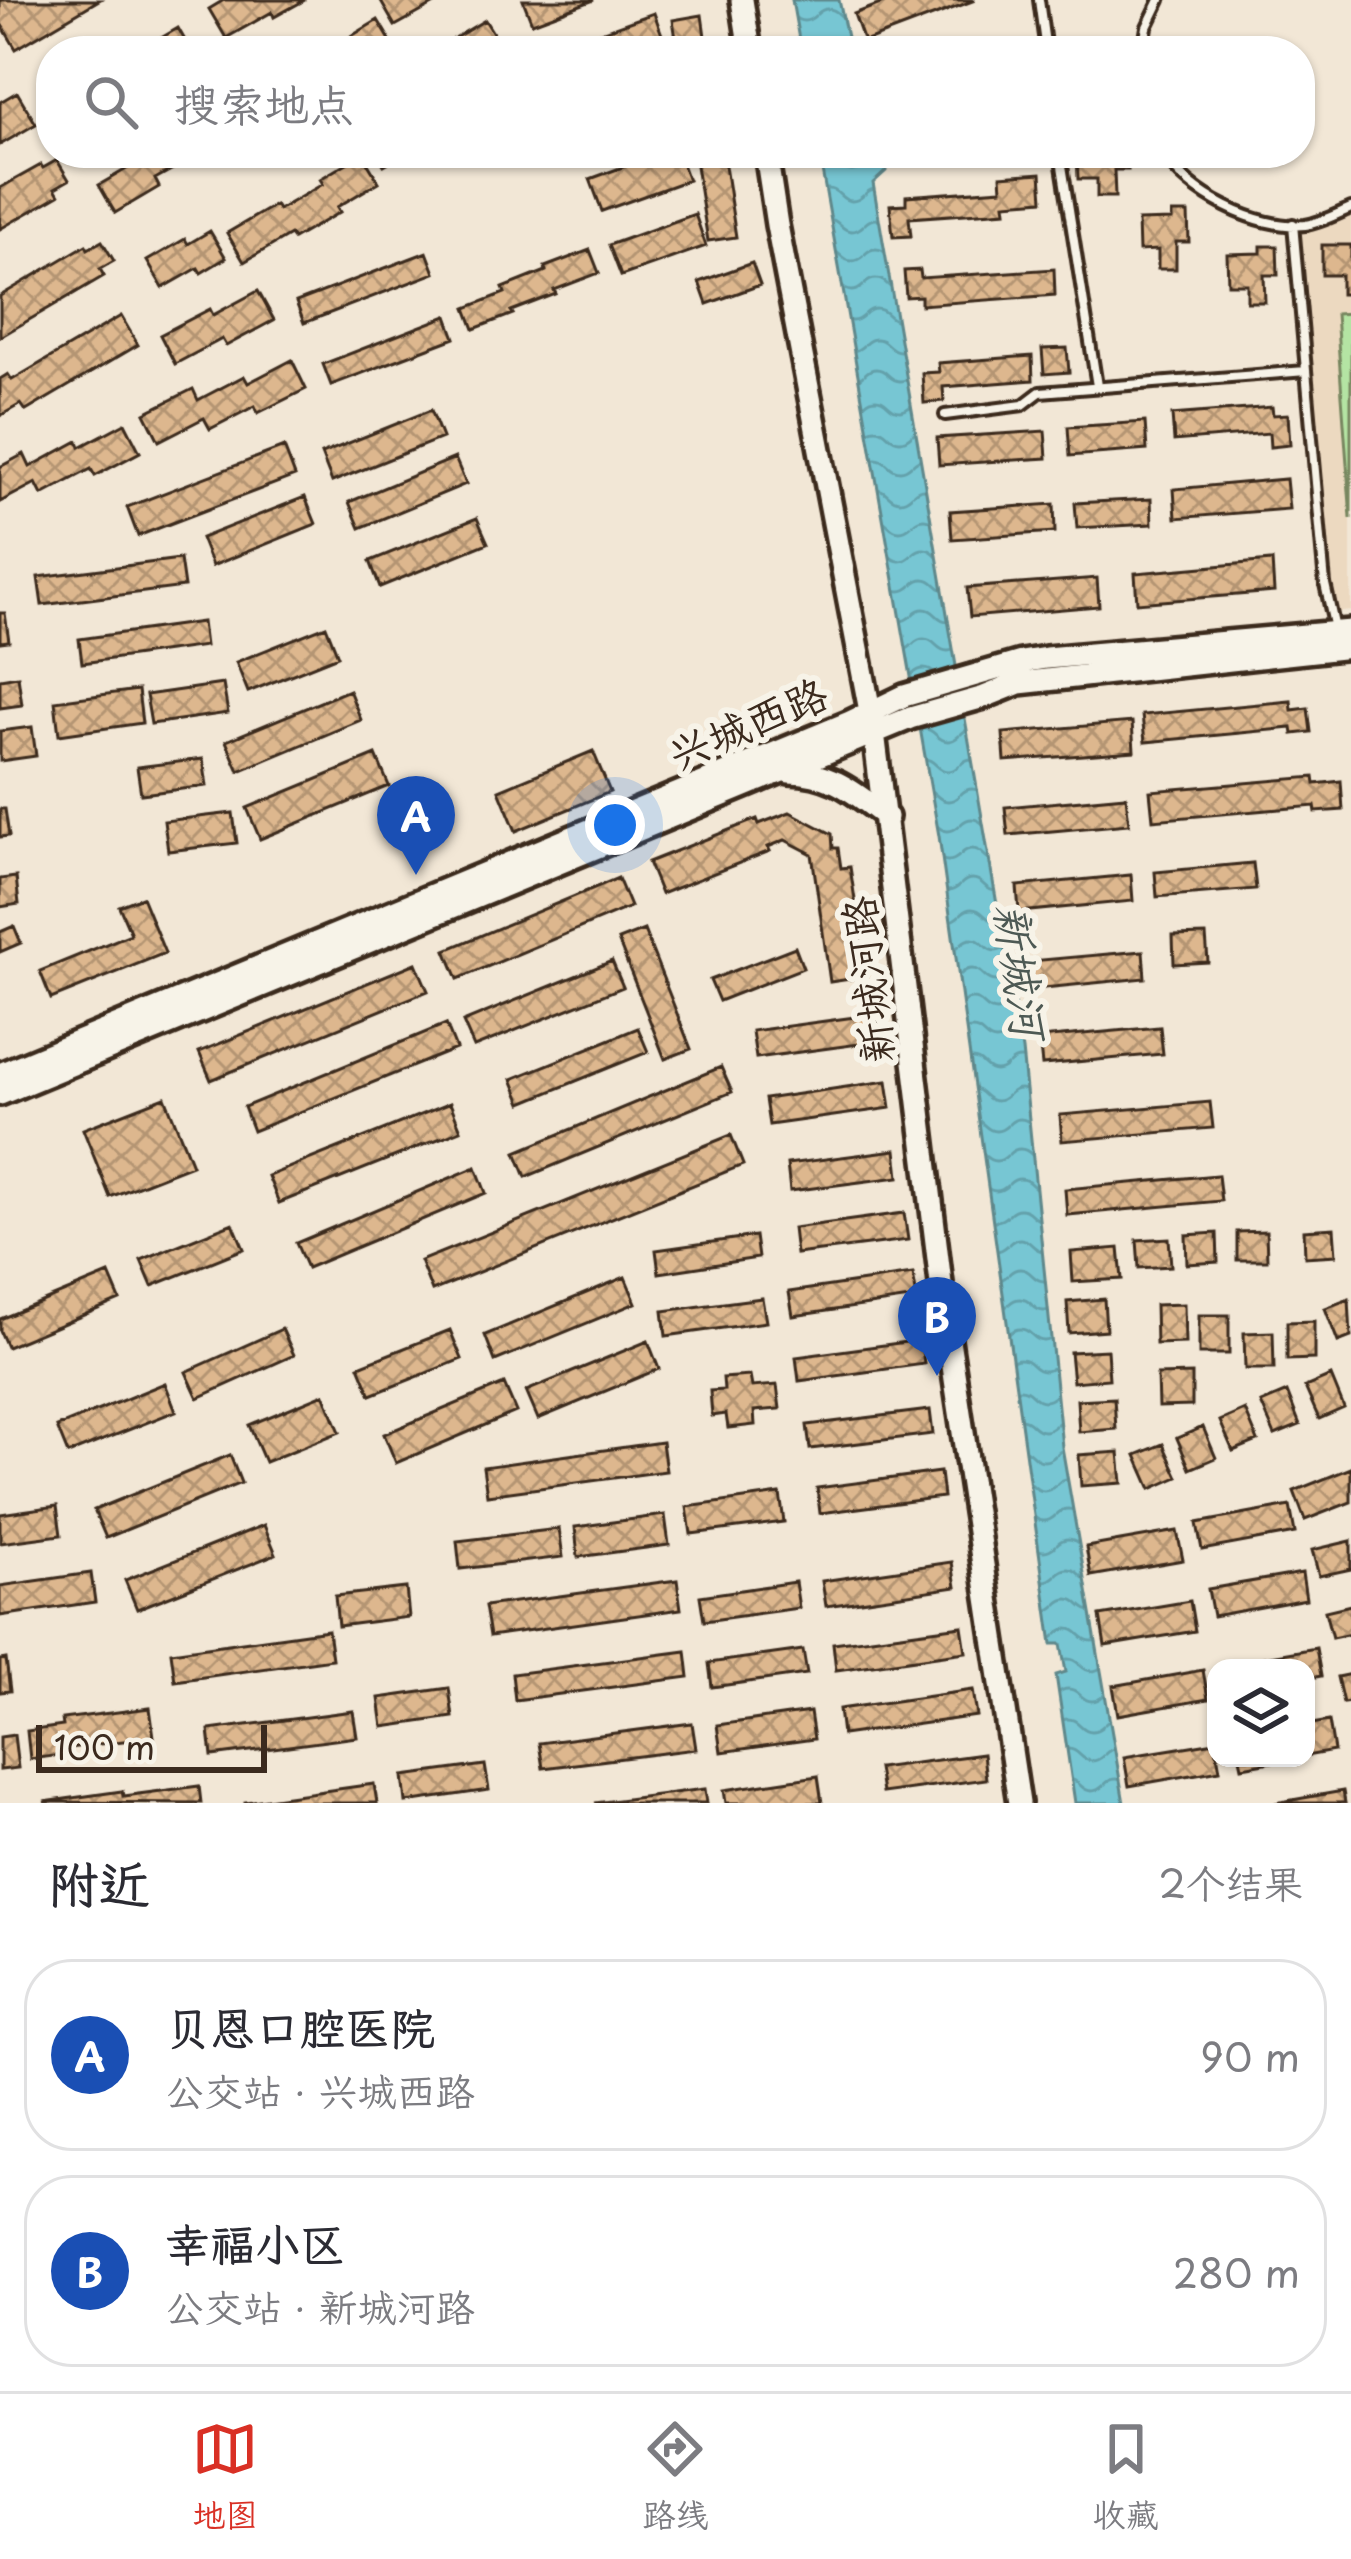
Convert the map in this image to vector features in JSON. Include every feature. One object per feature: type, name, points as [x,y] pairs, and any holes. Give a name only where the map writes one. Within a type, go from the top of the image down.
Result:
[{"type":"street","points":[[742,0],[748,36]]},
{"type":"street","name":"新城河路","points":[[768,168],[873,722],[943,1300],[1019,1803]]},
{"type":"street","name":"兴城西路","points":[[0,1074],[907,707],[968,690],[1021,662],[1344,640]]},
{"type":"street","name":"兴城西路","points":[[0,1094],[776,772],[873,722]]},
{"type":"street","points":[[776,772],[815,772],[846,787],[887,817]]},
{"type":"lane","points":[[1039,0],[1044,36]]},
{"type":"lane","points":[[1146,36],[1160,0]]},
{"type":"lane","points":[[1062,168],[1097,386]]},
{"type":"lane","points":[[1175,168],[1212,201],[1280,223],[1305,225],[1351,208]]},
{"type":"lane","points":[[1293,224],[1325,584],[1344,640]]},
{"type":"lane","points":[[945,415],[1023,405],[1040,392],[1306,371]]},
{"type":"shaded area","points":[[1351,208],[1351,611],[1331,613],[1293,224],[1305,225]]},
{"type":"green space","points":[[1351,313],[1351,519],[1336,314]]},
{"type":"water","points":[[792,0],[839,0],[847,36],[798,36]]},
{"type":"water","points":[[822,168],[886,168],[873,183],[1022,1050],[1062,1447],[1124,1803],[1075,1803],[1056,1675],[1066,1672],[1061,1644],[1052,1644],[939,836]]},
{"type":"building","points":[[0,0],[99,0],[16,49],[0,22]]},
{"type":"building","points":[[224,0],[305,0],[230,36],[225,36],[209,9]]},
{"type":"building","points":[[380,0],[442,0],[395,26]]},
{"type":"building","points":[[523,0],[594,0],[532,23]]},
{"type":"building","points":[[891,0],[975,0],[880,36],[862,36],[854,14]]},
{"type":"building","points":[[654,13],[662,36],[590,36]]},
{"type":"building","points":[[702,15],[705,36],[676,36],[673,20]]},
{"type":"building","points":[[378,20],[388,36],[352,36]]},
{"type":"building","points":[[485,20],[495,36],[458,36]]},
{"type":"building","points":[[17,92],[36,124],[0,145],[0,102]]},
{"type":"building","points":[[36,168],[62,168],[69,180],[55,188],[59,195],[0,229],[0,188]]},
{"type":"building","points":[[128,168],[175,168],[155,179],[159,187],[115,213],[99,185]]},
{"type":"building","points":[[338,168],[370,168],[379,182],[337,207],[340,212],[244,262],[227,233],[323,184],[320,179]]},
{"type":"building","points":[[620,168],[684,168],[688,180],[602,211],[590,179]]},
{"type":"building","points":[[696,168],[725,168],[736,237],[708,241]]},
{"type":"building","points":[[1078,168],[1128,168],[1114,170],[1115,197],[1097,197],[1097,179],[1078,179]]},
{"type":"building","points":[[1041,173],[1043,200],[1005,203],[1006,211],[909,218],[911,236],[893,237],[890,205],[906,204],[906,196],[1002,189],[1001,176]]},
{"type":"building","points":[[1172,213],[1188,213],[1189,242],[1176,242],[1176,269],[1158,269],[1158,250],[1139,251],[1138,221],[1172,220]]},
{"type":"building","points":[[695,214],[706,246],[621,276],[609,245]]},
{"type":"building","points":[[210,231],[226,258],[163,288],[147,261]]},
{"type":"building","points":[[102,241],[114,261],[100,269],[104,276],[0,337],[0,296],[86,245],[88,249]]},
{"type":"building","points":[[1322,245],[1351,245],[1351,294],[1341,294],[1341,275],[1322,275]]},
{"type":"building","points":[[1261,246],[1277,246],[1278,275],[1264,275],[1265,302],[1247,302],[1247,284],[1228,284],[1227,254],[1261,253]]},
{"type":"building","points":[[590,250],[599,273],[474,329],[466,308],[505,293],[503,288],[546,271],[545,267]]},
{"type":"building","points":[[427,252],[435,273],[304,323],[296,302]]},
{"type":"building","points":[[752,263],[760,285],[707,304],[699,282]]},
{"type":"building","points":[[1054,269],[1055,295],[921,305],[921,296],[906,297],[904,271],[920,270],[921,278]]},
{"type":"building","points":[[258,291],[274,320],[226,346],[222,339],[175,364],[160,335]]},
{"type":"building","points":[[121,316],[138,345],[26,411],[21,404],[0,416],[0,379],[8,374],[12,380]]},
{"type":"building","points":[[447,316],[455,338],[331,385],[323,364]]},
{"type":"building","points":[[1067,348],[1069,372],[1044,374],[1042,349]]},
{"type":"building","points":[[1032,356],[1033,380],[943,387],[944,401],[924,403],[922,373],[939,372],[938,363]]},
{"type":"building","points":[[292,360],[306,389],[258,413],[255,406],[210,429],[204,418],[159,441],[145,413],[193,389],[198,400],[244,376],[248,383]]},
{"type":"building","points":[[1272,407],[1273,415],[1288,414],[1290,445],[1270,447],[1269,433],[1174,441],[1172,415]]},
{"type":"building","points":[[431,410],[442,438],[332,482],[321,454]]},
{"type":"building","points":[[1145,422],[1147,450],[1070,456],[1068,427]]},
{"type":"building","points":[[125,423],[140,452],[95,476],[91,469],[42,495],[36,483],[0,502],[0,467],[24,454],[30,467]]},
{"type":"building","points":[[1045,431],[1047,458],[939,465],[937,438]]},
{"type":"building","points":[[284,447],[295,476],[138,536],[127,507]]},
{"type":"building","points":[[455,458],[466,484],[360,528],[349,502]]},
{"type":"building","points":[[1286,479],[1289,509],[1176,518],[1174,489]]},
{"type":"building","points":[[305,497],[316,524],[212,566],[201,538]]},
{"type":"building","points":[[1151,499],[1152,524],[1077,528],[1075,503]]},
{"type":"building","points":[[1054,504],[1055,532],[952,539],[950,511]]},
{"type":"building","points":[[477,518],[488,543],[380,587],[370,561]]},
{"type":"building","points":[[180,559],[184,587],[42,605],[38,577]]},
{"type":"building","points":[[1272,561],[1274,592],[1137,603],[1135,573]]},
{"type":"building","points":[[1097,578],[1099,606],[970,617],[967,588]]},
{"type":"building","points":[[0,613],[5,613],[9,641],[0,642]]},
{"type":"building","points":[[202,622],[205,646],[82,663],[79,639]]},
{"type":"building","points":[[326,626],[338,656],[248,692],[236,662]]},
{"type":"building","points":[[18,676],[22,705],[0,708],[0,679]]},
{"type":"building","points":[[223,684],[228,713],[151,724],[146,695]]},
{"type":"building","points":[[138,690],[142,723],[59,735],[55,701]]},
{"type":"building","points":[[349,690],[361,720],[239,771],[226,741]]},
{"type":"building","points":[[1291,701],[1292,710],[1308,708],[1311,732],[1293,734],[1292,728],[1145,742],[1142,715]]},
{"type":"building","points":[[1132,722],[1134,751],[1005,761],[1003,733]]},
{"type":"building","points":[[32,727],[36,756],[0,761],[0,731]]},
{"type":"building","points":[[593,751],[610,792],[516,831],[499,790]]},
{"type":"building","points":[[376,755],[389,786],[260,839],[247,808]]},
{"type":"building","points":[[203,759],[207,786],[141,794],[137,767]]},
{"type":"building","points":[[1314,777],[1315,784],[1341,781],[1343,810],[1316,812],[1315,806],[1153,820],[1150,791]]},
{"type":"building","points":[[1126,796],[1129,824],[1008,835],[1005,807]]},
{"type":"building","points":[[0,809],[5,809],[9,836],[0,837]]},
{"type":"building","points":[[790,812],[832,834],[841,868],[850,867],[866,973],[857,978],[830,982],[812,854],[785,840],[768,847],[770,851],[661,894],[648,862],[757,819],[759,824]]},
{"type":"building","points":[[233,813],[237,843],[168,851],[164,821]]},
{"type":"building","points":[[1253,863],[1256,889],[1157,897],[1155,872]]},
{"type":"building","points":[[1131,875],[1133,901],[1019,912],[1017,886]]},
{"type":"building","points":[[16,877],[19,904],[0,907],[0,879]]},
{"type":"building","points":[[618,878],[630,907],[458,979],[446,950]]},
{"type":"building","points":[[142,897],[165,953],[51,999],[40,971],[131,934],[119,906]]},
{"type":"building","points":[[14,926],[21,943],[0,952],[0,932]]},
{"type":"building","points":[[644,930],[691,1049],[665,1059],[618,940]]},
{"type":"building","points":[[1206,935],[1208,962],[1174,964],[1173,936]]},
{"type":"building","points":[[795,947],[803,968],[719,1001],[710,980]]},
{"type":"building","points":[[1143,951],[1145,978],[1033,989],[1030,961]]},
{"type":"building","points":[[612,961],[623,987],[474,1047],[463,1022]]},
{"type":"building","points":[[416,963],[428,991],[211,1080],[199,1052]]},
{"type":"building","points":[[877,1014],[881,1041],[756,1058],[752,1031]]},
{"type":"building","points":[[446,1024],[456,1049],[253,1131],[244,1107]]},
{"type":"building","points":[[1160,1027],[1163,1054],[1042,1065],[1039,1038]]},
{"type":"building","points":[[638,1028],[648,1052],[522,1103],[512,1079]]},
{"type":"building","points":[[721,1067],[732,1092],[526,1177],[516,1152]]},
{"type":"building","points":[[887,1081],[891,1108],[769,1125],[765,1099]]},
{"type":"building","points":[[165,1097],[192,1165],[110,1197],[83,1129]]},
{"type":"building","points":[[1210,1102],[1213,1128],[1062,1141],[1060,1115]]},
{"type":"building","points":[[450,1103],[461,1130],[279,1203],[268,1176]]},
{"type":"building","points":[[731,1135],[743,1165],[432,1291],[420,1261]]},
{"type":"building","points":[[896,1150],[899,1177],[790,1191],[787,1164]]},
{"type":"building","points":[[476,1167],[486,1193],[307,1268],[296,1243]]},
{"type":"building","points":[[1218,1175],[1221,1201],[1067,1215],[1065,1189]]},
{"type":"building","points":[[904,1213],[908,1240],[796,1254],[793,1228]]},
{"type":"building","points":[[233,1223],[244,1249],[152,1286],[141,1260]]},
{"type":"building","points":[[1334,1228],[1336,1255],[1305,1257],[1304,1230]]},
{"type":"building","points":[[1266,1231],[1267,1260],[1237,1260],[1237,1232]]},
{"type":"building","points":[[1217,1233],[1218,1262],[1187,1264],[1186,1235]]},
{"type":"building","points":[[755,1236],[758,1258],[659,1273],[656,1250]]},
{"type":"building","points":[[1169,1238],[1171,1266],[1139,1268],[1137,1240]]},
{"type":"building","points":[[1119,1248],[1122,1279],[1073,1282],[1071,1252]]},
{"type":"building","points":[[109,1274],[120,1300],[7,1347],[0,1319]]},
{"type":"building","points":[[913,1274],[917,1298],[793,1316],[789,1292]]},
{"type":"building","points":[[625,1277],[636,1303],[495,1361],[485,1335]]},
{"type":"building","points":[[762,1298],[766,1322],[666,1336],[663,1311]]},
{"type":"building","points":[[1104,1299],[1106,1330],[1069,1333],[1067,1302]]},
{"type":"building","points":[[1349,1299],[1351,1337],[1338,1342],[1325,1308]]},
{"type":"building","points":[[1184,1304],[1185,1343],[1156,1344],[1155,1305]]},
{"type":"building","points":[[1199,1315],[1229,1315],[1229,1354],[1199,1354]]},
{"type":"building","points":[[1314,1321],[1314,1359],[1287,1360],[1287,1322]]},
{"type":"building","points":[[282,1329],[294,1355],[198,1398],[186,1372]]},
{"type":"building","points":[[450,1330],[462,1359],[371,1395],[359,1366]]},
{"type":"building","points":[[1273,1332],[1274,1369],[1245,1369],[1244,1333]]},
{"type":"building","points":[[921,1340],[924,1364],[799,1381],[796,1357]]},
{"type":"building","points":[[648,1341],[659,1369],[538,1419],[526,1391]]},
{"type":"building","points":[[1107,1350],[1109,1379],[1073,1382],[1070,1352]]},
{"type":"building","points":[[1192,1374],[1192,1406],[1158,1407],[1157,1375]]},
{"type":"building","points":[[750,1376],[752,1387],[777,1385],[780,1409],[754,1411],[755,1425],[728,1428],[726,1414],[712,1416],[710,1391],[724,1390],[723,1378]]},
{"type":"building","points":[[1331,1376],[1344,1408],[1319,1419],[1305,1387]]},
{"type":"building","points":[[165,1383],[176,1411],[68,1454],[57,1427]]},
{"type":"building","points":[[504,1384],[516,1412],[396,1463],[384,1434]]},
{"type":"building","points":[[1287,1392],[1300,1425],[1275,1435],[1261,1403]]},
{"type":"building","points":[[324,1394],[340,1432],[265,1462],[249,1425]]},
{"type":"building","points":[[1114,1398],[1116,1429],[1079,1432],[1077,1400]]},
{"type":"building","points":[[930,1410],[933,1434],[810,1449],[807,1425]]},
{"type":"building","points":[[1245,1410],[1258,1441],[1233,1451],[1220,1421]]},
{"type":"building","points":[[1203,1427],[1216,1458],[1190,1469],[1177,1438]]},
{"type":"building","points":[[662,1442],[666,1471],[487,1495],[483,1467]]},
{"type":"building","points":[[1163,1444],[1178,1477],[1151,1489],[1136,1455]]},
{"type":"building","points":[[1119,1452],[1122,1483],[1081,1486],[1079,1455]]},
{"type":"building","points":[[230,1455],[241,1483],[106,1538],[94,1510]]},
{"type":"building","points":[[1351,1468],[1351,1502],[1305,1520],[1294,1491]]},
{"type":"building","points":[[940,1472],[943,1497],[820,1513],[817,1488]]},
{"type":"building","points":[[780,1494],[784,1522],[691,1534],[687,1507]]},
{"type":"building","points":[[57,1506],[61,1535],[0,1543],[0,1514]]},
{"type":"building","points":[[1290,1506],[1295,1533],[1202,1550],[1197,1523]]},
{"type":"building","points":[[665,1515],[669,1545],[578,1557],[575,1527]]},
{"type":"building","points":[[264,1525],[276,1554],[137,1609],[125,1580]]},
{"type":"building","points":[[559,1529],[563,1557],[460,1569],[457,1541]]},
{"type":"building","points":[[1177,1531],[1183,1560],[1091,1576],[1086,1547]]},
{"type":"building","points":[[1351,1541],[1351,1569],[1319,1576],[1312,1550]]},
{"type":"building","points":[[952,1562],[956,1587],[826,1606],[822,1581]]},
{"type":"building","points":[[91,1573],[95,1602],[0,1616],[0,1586]]},
{"type":"building","points":[[1302,1573],[1306,1599],[1213,1616],[1208,1589]]},
{"type":"building","points":[[677,1580],[681,1609],[490,1636],[485,1606]]},
{"type":"building","points":[[795,1582],[799,1608],[704,1621],[700,1596]]},
{"type":"building","points":[[406,1588],[409,1617],[338,1626],[335,1596]]},
{"type":"building","points":[[1190,1601],[1195,1631],[1105,1646],[1100,1616]]},
{"type":"building","points":[[1351,1605],[1351,1634],[1332,1638],[1325,1611]]},
{"type":"building","points":[[962,1626],[966,1652],[836,1670],[833,1643]]},
{"type":"building","points":[[328,1630],[332,1659],[175,1681],[171,1652]]},
{"type":"building","points":[[1316,1648],[1321,1676],[1315,1677],[1315,1659],[1253,1659]]},
{"type":"building","points":[[803,1650],[807,1674],[712,1687],[709,1663]]},
{"type":"building","points":[[686,1651],[689,1677],[515,1700],[512,1674]]},
{"type":"building","points":[[6,1659],[10,1691],[0,1692],[0,1660]]},
{"type":"building","points":[[1203,1670],[1207,1699],[1118,1715],[1113,1686]]},
{"type":"building","points":[[1351,1674],[1351,1702],[1343,1703],[1337,1677]]},
{"type":"building","points":[[449,1688],[453,1717],[383,1727],[379,1698]]},
{"type":"building","points":[[973,1690],[977,1716],[842,1735],[839,1709]]},
{"type":"building","points":[[150,1708],[154,1737],[69,1748],[69,1754],[30,1759],[27,1731],[63,1726],[62,1719]]},
{"type":"building","points":[[353,1711],[357,1737],[212,1756],[209,1730]]},
{"type":"building","points":[[810,1712],[814,1739],[721,1752],[717,1725]]},
{"type":"building","points":[[1329,1721],[1334,1751],[1315,1754],[1315,1723]]},
{"type":"building","points":[[692,1723],[696,1749],[543,1768],[539,1743]]},
{"type":"building","points":[[14,1735],[18,1768],[0,1770],[0,1737]]},
{"type":"building","points":[[1207,1743],[1207,1767],[1220,1770],[1129,1786],[1124,1757]]},
{"type":"building","points":[[983,1754],[986,1779],[882,1793],[878,1768]]},
{"type":"building","points":[[485,1765],[489,1790],[406,1802],[403,1776]]},
{"type":"building","points":[[818,1776],[822,1803],[726,1803],[724,1790]]},
{"type":"building","points":[[374,1784],[377,1803],[245,1803],[245,1802]]},
{"type":"building","points":[[199,1786],[201,1803],[44,1802],[122,1791],[123,1796]]},
{"type":"building","points":[[705,1789],[707,1803],[595,1803]]},
{"type":"building","points":[[1343,1791],[1345,1803],[1275,1803]]},
{"type":"place","name":"贝恩口腔医院","points":[[416,875]]},
{"type":"place","name":"幸福小区","points":[[937,1376]]},
{"type":"water label","name":"新城河","points":[[1023,970]]}]
